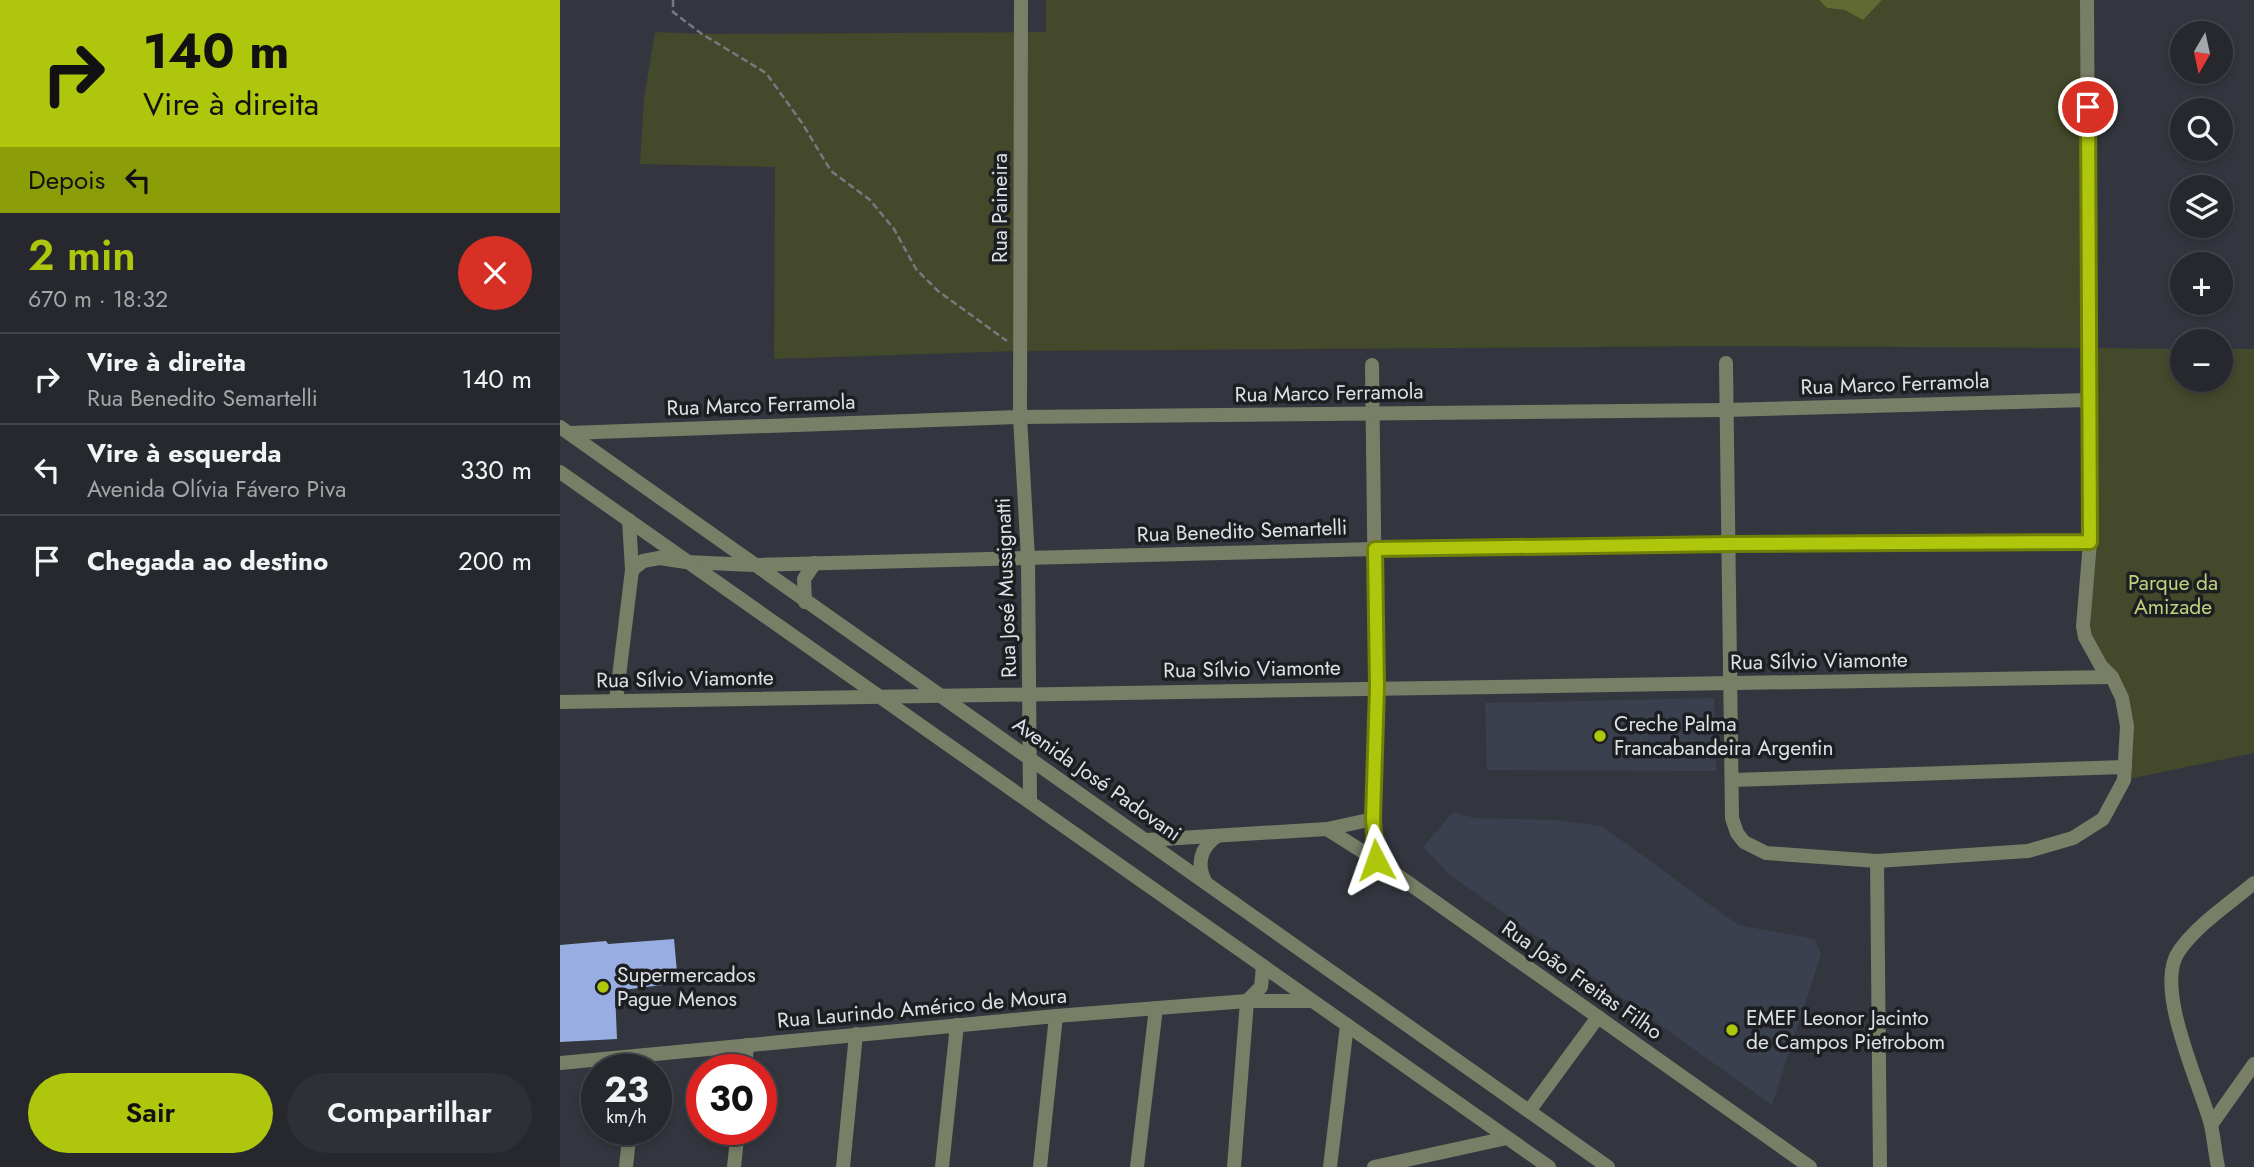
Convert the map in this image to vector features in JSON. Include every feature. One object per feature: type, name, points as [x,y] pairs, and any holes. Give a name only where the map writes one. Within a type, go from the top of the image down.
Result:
[{"type":"street","name":"Rua Paineira","points":[[1020,417],[1021,0]]},
{"type":"street","points":[[1726,363],[1732,818],[1737,833],[1744,842],[1766,853],[1877,861],[2028,851],[2073,838],[2103,819],[2124,773],[2127,726],[2122,698],[2112,677],[2101,666],[2089,644],[2083,626],[2090,542],[2087,0]]},
{"type":"street","points":[[1372,365],[1377,687],[1373,819],[1376,860]]},
{"type":"street","name":"Rua Marco Ferramola","points":[[563,430],[1020,417],[1726,410],[2090,400]]},
{"type":"street","name":"Rua José Mussignatti","points":[[1020,417],[1028,558],[1030,800]]},
{"type":"street","name":"Avenida José Padovani","points":[[563,430],[1608,1167]]},
{"type":"street","points":[[560,471],[1549,1167]]},
{"type":"street","points":[[616,701],[632,570],[629,520]]},
{"type":"street","name":"Rua Benedito Semartelli","points":[[632,570],[643,561],[659,558],[753,565],[1375,549],[2090,542]]},
{"type":"street","points":[[805,601],[804,579],[815,563]]},
{"type":"street","name":"Rua Sílvio Viamonte","points":[[560,702],[2112,677]]},
{"type":"street","points":[[1733,780],[2124,773]]},
{"type":"street","points":[[1147,840],[1327,829],[1373,819]]},
{"type":"street","name":"Rua João Freitas Filho","points":[[1327,829],[1376,860],[1810,1167]]},
{"type":"street","points":[[1205,881],[1200,868],[1202,854],[1210,841],[1217,836]]},
{"type":"street","points":[[1877,861],[1880,1167]]},
{"type":"street","points":[[2220,1165],[2211,1125],[2179,1028],[2169,981],[2171,967],[2178,951],[2205,923],[2254,883]]},
{"type":"street","points":[[1234,1167],[1247,1001],[1261,987],[1263,966]]},
{"type":"street","name":"Rua Laurindo Américo de Moura","points":[[672,1057],[747,1045],[1056,1016],[1247,1001],[1312,1001]]},
{"type":"street","points":[[1137,1167],[1156,1008]]},
{"type":"street","points":[[1040,1167],[1056,1016]]},
{"type":"street","points":[[1529,1111],[1598,1017]]},
{"type":"street","points":[[942,1167],[957,1025]]},
{"type":"street","points":[[1330,1167],[1347,1025]]},
{"type":"street","points":[[843,1167],[856,1034]]},
{"type":"street","points":[[746,1054],[747,1045]]},
{"type":"street","name":"Rua Laurindo Américo de Moura","points":[[560,1063],[581,1063]]},
{"type":"street","points":[[2211,1125],[2254,1064]]},
{"type":"street","points":[[1374,1167],[1507,1138]]},
{"type":"street","points":[[626,1167],[628,1145]]},
{"type":"street","points":[[734,1167],[736,1145]]},
{"type":"path","points":[[673,0],[673,12],[702,34],[766,73],[803,123],[831,171],[870,200],[894,229],[916,269],[938,292],[1021,351]]},
{"type":"shaded area","name":"Creche Palma Francabandeira Argentin","points":[[1714,698],[1716,771],[1487,770],[1485,703]]},
{"type":"shaded area","name":"EMEF Leonor Jacinto de Campos Pietrobom","points":[[1453,812],[1475,818],[1557,820],[1602,826],[1738,925],[1815,939],[1821,954],[1772,1105],[1449,874],[1423,847]]},
{"type":"green space","points":[[1046,0],[1819,0],[1827,8],[1845,10],[1863,19],[1882,0],[2084,0],[2088,348],[1729,346],[1021,351],[774,359],[775,167],[640,164],[644,98],[655,32],[1046,32]]},
{"type":"green space","points":[[1819,0],[1882,0],[1863,20],[1845,10],[1827,8]]},
{"type":"green space","name":"Parque da Amizade","points":[[2098,348],[2170,349],[2170,392],[2233,392],[2233,349],[2254,349],[2254,753],[2124,780],[2130,725],[2090,642]]},
{"type":"building","name":"Supermercados Pague Menos","points":[[674,939],[678,983],[615,991],[617,1039],[560,1042],[560,945]]},
{"type":"place","name":"Creche Palma Francabandeira Argentin","points":[[1600,736]]},
{"type":"place","name":"Supermercados Pague Menos","points":[[603,987]]},
{"type":"place","name":"EMEF Leonor Jacinto de Campos Pietrobom","points":[[1732,1030]]},
{"type":"route","points":[[1376,860],[1373,819],[1377,687],[1375,549],[2090,542],[2088,107]]}]
